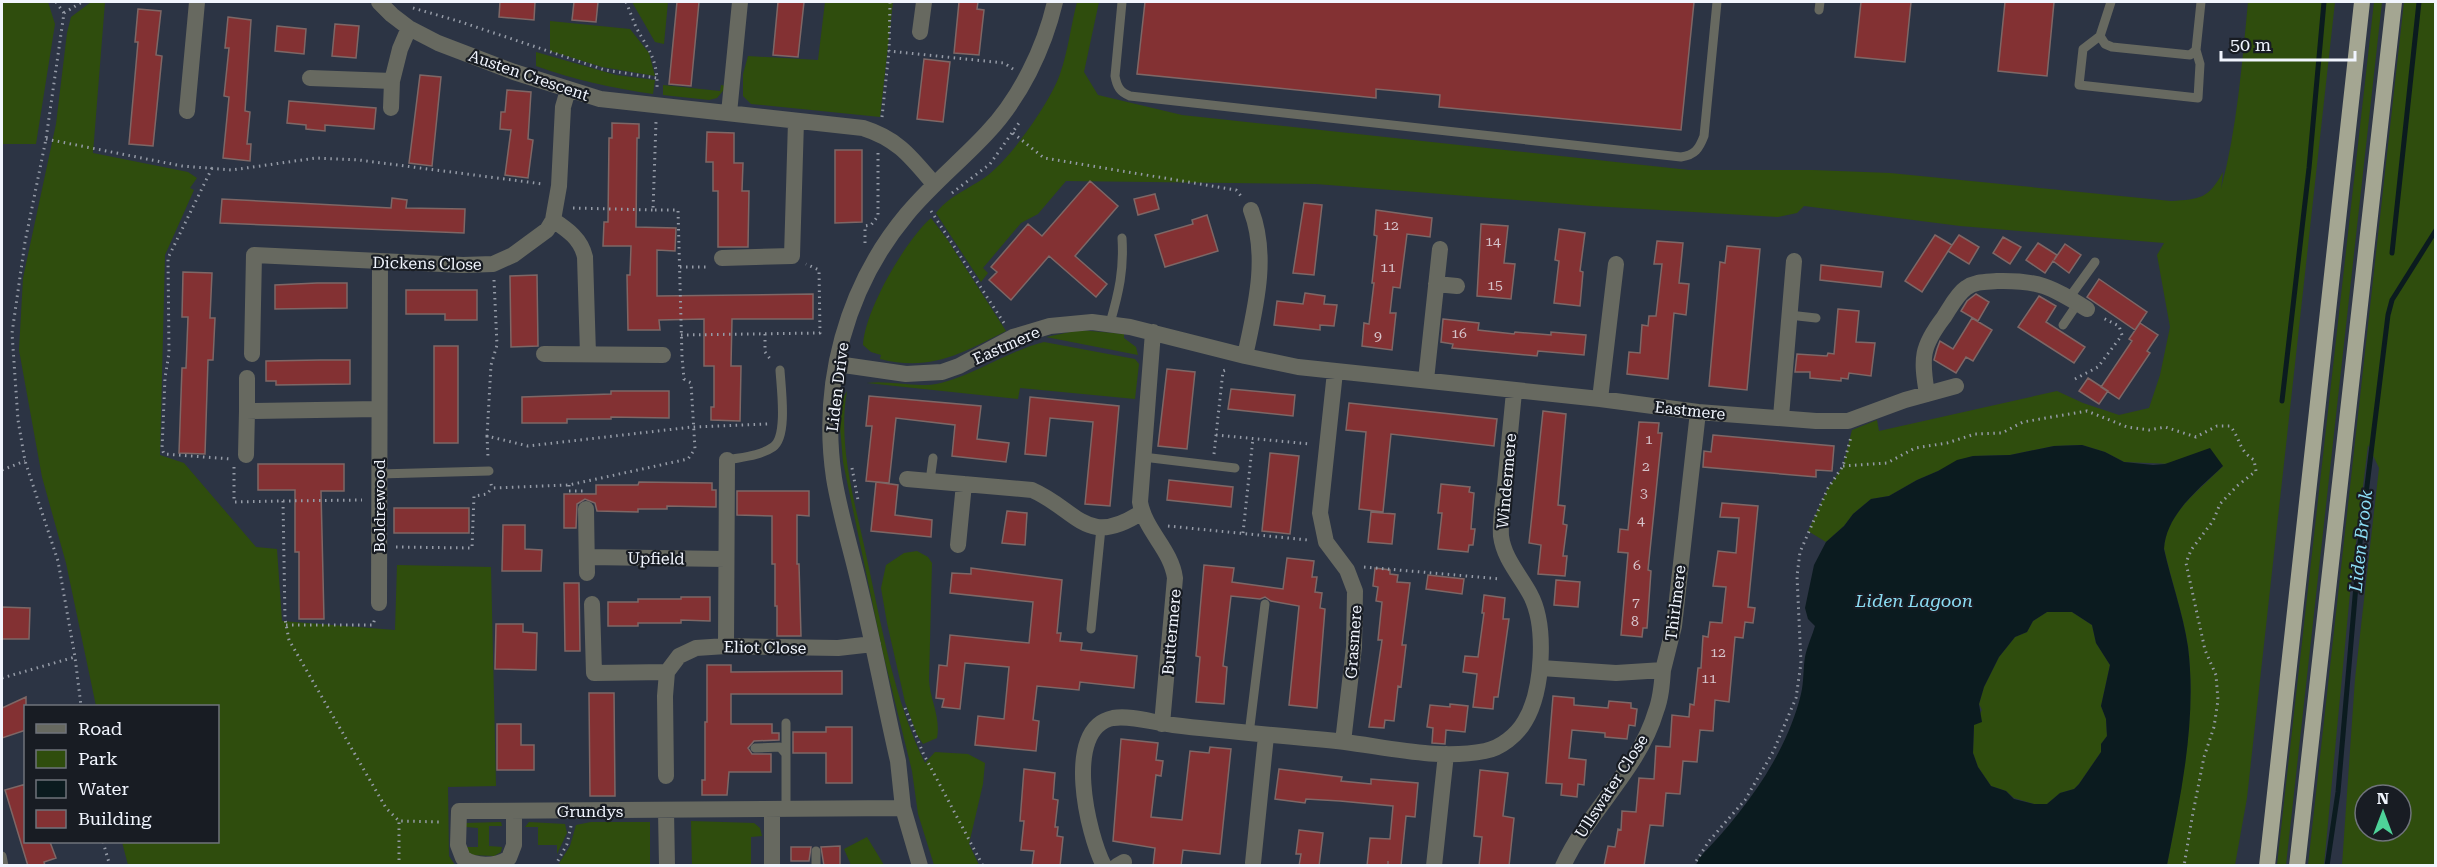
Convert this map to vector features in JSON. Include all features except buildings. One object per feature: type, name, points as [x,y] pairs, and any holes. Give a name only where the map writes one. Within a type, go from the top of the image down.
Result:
[{"type":"highway","points":[[2267,866],[2362,2]]},
{"type":"highway","points":[[2297,866],[2394,2]]},
{"type":"street","points":[[187,111],[197,2]]},
{"type":"street","name":"Austen Crescent","points":[[379,2],[409,28],[438,43],[568,90],[600,99],[838,124],[878,132],[889,137],[910,156],[934,184]]},
{"type":"street","points":[[729,112],[740,2]]},
{"type":"street","points":[[920,32],[924,2]]},
{"type":"street","name":"Liden Drive","points":[[920,866],[903,808],[898,762],[834,478],[831,426],[837,364],[853,303],[878,254],[906,215],[997,121],[1011,102],[1042,43],[1055,2]]},
{"type":"street","points":[[391,108],[392,81],[400,49],[409,28]]},
{"type":"street","points":[[310,78],[392,81]]},
{"type":"street","points":[[568,90],[563,107],[559,186],[555,214],[582,245],[585,257],[588,354]]},
{"type":"street","points":[[722,258],[792,256],[796,121]]},
{"type":"street","points":[[1245,356],[1260,271],[1259,237],[1251,210]]},
{"type":"street","name":"Dickens Close","points":[[252,354],[254,255],[380,262],[493,264],[530,244],[547,230],[555,214]]},
{"type":"street","points":[[1426,380],[1440,249]]},
{"type":"street","points":[[1781,417],[1794,261]]},
{"type":"street","name":"Boldrewood","points":[[379,603],[380,262]]},
{"type":"street","points":[[1600,399],[1616,264]]},
{"type":"street","points":[[1927,394],[1923,364],[1925,348],[1963,290],[1974,283],[2018,280],[2049,286],[2078,303]]},
{"type":"street","points":[[1436,284],[1457,286]]},
{"type":"street","name":"Eastmere","points":[[837,364],[906,374],[942,372],[959,366],[1013,338],[1050,326],[1092,322],[1110,323],[1154,332],[1245,356],[1335,372],[1600,399],[1698,412],[1816,421],[1848,421],[1956,386]]},
{"type":"street","name":"Buttermere","points":[[1154,332],[1140,493],[1145,518],[1172,563],[1175,578],[1162,724]]},
{"type":"street","points":[[544,354],[663,355]]},
{"type":"street","name":"Grasmere","points":[[1335,372],[1320,513],[1326,542],[1345,567],[1353,584],[1356,599],[1354,647],[1343,742]]},
{"type":"street","points":[[246,455],[247,378]]},
{"type":"street","name":"Windermere","points":[[1104,866],[1090,830],[1085,807],[1084,768],[1089,739],[1095,728],[1113,718],[1139,719],[1162,724],[1266,736],[1446,754],[1487,751],[1509,739],[1518,731],[1530,712],[1540,668],[1538,617],[1531,595],[1504,550],[1501,532],[1514,392]]},
{"type":"street","points":[[247,411],[378,409]]},
{"type":"street","name":"Thirlmere","points":[[1663,670],[1674,626],[1698,412]]},
{"type":"street","points":[[726,646],[728,460]]},
{"type":"street","points":[[907,479],[1032,490],[1046,496],[1080,522],[1101,528],[1145,518]]},
{"type":"street","points":[[958,545],[964,484]]},
{"type":"street","name":"Upfield","points":[[586,509],[587,565],[726,560]]},
{"type":"street","points":[[592,604],[594,673],[667,672],[664,696],[666,776]]},
{"type":"street","name":"Eliot Close","points":[[667,672],[679,656],[696,648],[726,646],[838,648],[873,644]]},
{"type":"street","points":[[1540,668],[1616,673],[1663,670]]},
{"type":"street","name":"Ullswater Close","points":[[1563,866],[1577,837],[1642,743],[1656,713],[1663,670]]},
{"type":"street","points":[[1253,863],[1266,736]]},
{"type":"street","points":[[1434,866],[1446,754]]},
{"type":"street","name":"Grundys","points":[[459,822],[459,811],[903,808]]},
{"type":"street","points":[[772,866],[779,810]]},
{"type":"street","points":[[459,822],[458,845],[463,858],[476,864],[494,864],[503,862],[513,851],[514,811]]},
{"type":"street","points":[[666,811],[667,866]]},
{"type":"lane","points":[[1122,2],[1115,76],[1121,93],[1130,96],[1681,157],[1692,155],[1699,149],[1704,136],[1717,2]]},
{"type":"lane","points":[[2111,2],[2100,36],[2083,49],[2079,85],[2198,98],[2200,64],[2196,50],[2201,2]]},
{"type":"lane","points":[[2100,36],[2105,44],[2112,47],[2190,55],[2196,50]]},
{"type":"lane","points":[[1110,323],[1122,281],[1124,264],[1122,238]]},
{"type":"lane","points":[[2062,325],[2078,303],[2095,262]]},
{"type":"lane","points":[[1789,315],[1816,318]]},
{"type":"lane","points":[[728,460],[761,453],[775,446],[782,434],[780,370]]},
{"type":"lane","points":[[1143,457],[1234,468]]},
{"type":"lane","points":[[930,481],[933,458]]},
{"type":"lane","points":[[379,474],[489,471]]},
{"type":"lane","points":[[1091,629],[1101,528]]},
{"type":"lane","points":[[1249,734],[1265,604]]},
{"type":"lane","points":[[779,810],[786,754],[786,723]]},
{"type":"lane","points":[[755,748],[780,747],[786,754]]},
{"type":"lane","points":[[816,851],[816,866]]},
{"type":"lane","points":[[2,856],[4,866]]},
{"type":"path","points":[[56,2],[64,13],[46,139],[25,242],[12,333],[18,420],[25,461],[58,561],[81,705]]},
{"type":"path","points":[[64,13],[82,2]]},
{"type":"path","points":[[627,2],[636,27],[652,52],[657,70],[653,210]]},
{"type":"path","points":[[878,254],[865,249],[865,226],[871,225],[879,216],[878,132],[884,108],[890,2]]},
{"type":"path","points":[[408,7],[458,21],[605,70],[657,78]]},
{"type":"path","points":[[889,51],[1004,63],[1025,77]]},
{"type":"path","points":[[997,121],[1044,158],[1236,190],[1251,210]]},
{"type":"path","points":[[950,195],[982,172],[1021,121]]},
{"type":"path","points":[[46,139],[161,162],[232,170],[316,158],[360,160],[559,186]]},
{"type":"path","points":[[212,168],[168,258],[169,353],[165,378],[162,449],[164,454],[234,460],[234,502],[379,500]]},
{"type":"path","points":[[926,218],[937,206]]},
{"type":"path","points":[[379,547],[472,548],[474,496],[487,494],[492,488],[568,486],[688,459],[695,449],[691,383],[684,379],[678,210],[555,214]]},
{"type":"path","points":[[931,211],[1013,338]]},
{"type":"path","points":[[681,335],[820,333],[819,270],[792,256]]},
{"type":"path","points":[[680,267],[716,267],[722,258]]},
{"type":"path","points":[[492,488],[487,436],[491,365],[497,345],[493,264]]},
{"type":"path","points":[[2075,379],[2098,367],[2122,335],[2119,326],[2078,303]]},
{"type":"path","points":[[765,334],[765,352],[780,370]]},
{"type":"path","points":[[1213,465],[1223,371],[1235,367],[1245,356]]},
{"type":"path","points":[[1843,466],[1887,463],[1915,448],[1947,443],[1975,434],[2002,433],[2023,422],[2088,411],[2127,427],[2149,430],[2165,427],[2196,436],[2217,426],[2230,426],[2237,434],[2242,452],[2254,460],[2256,471],[2220,504],[2204,534],[2191,550],[2186,563],[2205,650],[2216,675],[2217,700],[2214,728],[2204,757],[2184,866]]},
{"type":"path","points":[[1693,866],[1709,841],[1745,800],[1773,752],[1796,698],[1801,663],[1797,576],[1800,552],[1828,489],[1843,466],[1852,430],[1848,421]]},
{"type":"path","points":[[487,436],[528,446],[692,427],[782,424]]},
{"type":"path","points":[[1216,435],[1326,445]]},
{"type":"path","points":[[1243,533],[1253,438]]},
{"type":"path","points":[[2,470],[25,461]]},
{"type":"path","points":[[851,461],[858,502]]},
{"type":"path","points":[[283,501],[286,625],[289,640],[386,808],[399,821],[459,822]]},
{"type":"path","points":[[1145,518],[1243,533],[1326,542]]},
{"type":"path","points":[[1345,567],[1521,579]]},
{"type":"path","points":[[286,625],[372,625],[379,603]]},
{"type":"path","points":[[2,678],[75,657]]},
{"type":"path","points":[[903,701],[923,753],[983,866]]},
{"type":"path","points":[[555,866],[570,836],[572,811]]},
{"type":"path","points":[[399,821],[399,866]]},
{"type":"path","points":[[103,843],[110,866]]},
{"type":"green space","points":[[2,2],[48,2],[55,24],[36,144],[2,144]]},
{"type":"green space","points":[[91,2],[105,2],[93,153],[188,172],[197,178],[190,188],[194,190],[165,255],[160,455],[184,463],[256,547],[277,549],[282,621],[395,630],[397,565],[491,567],[496,786],[448,787],[449,856],[455,865],[128,865],[122,843],[219,843],[219,705],[96,705],[66,563],[42,477],[19,350],[23,278],[56,124],[71,17]]},
{"type":"green space","points":[[632,2],[668,2],[664,44],[655,42]]},
{"type":"green space","points":[[825,2],[893,2],[880,117],[751,104],[743,96],[743,74],[748,56],[818,60]]},
{"type":"green space","points":[[1077,2],[1099,2],[1084,72],[1098,95],[1182,115],[1689,170],[1813,170],[1890,173],[2171,201],[2203,196],[2213,188],[2223,172],[2221,189],[2235,120],[2248,2],[2335,2],[2247,798],[2235,865],[2167,865],[2186,757],[2190,674],[2186,634],[2164,548],[2166,535],[2177,513],[2223,466],[2124,462],[2105,452],[2082,445],[2054,446],[2010,455],[1973,456],[1917,480],[1889,496],[1871,499],[1826,542],[1808,531],[1828,488],[1843,466],[1852,430],[1877,420],[1879,431],[2057,391],[2083,403],[2119,415],[2149,408],[2160,375],[2170,327],[2157,255],[2164,243],[1960,226],[1804,206],[1797,213],[1778,217],[1592,206],[1316,184],[1066,181],[1038,214],[1021,223],[983,268],[988,273],[981,282],[936,213],[949,200],[995,169],[1013,150],[1032,124],[1060,74]]},
{"type":"green space","points":[[2374,2],[2382,2],[2286,865],[2277,865]]},
{"type":"green space","points":[[2404,2],[2436,2],[2435,865],[2342,865],[2355,679],[2379,468],[2368,445],[2350,593],[2324,865],[2308,865]]},
{"type":"green space","points":[[550,21],[630,29],[649,53],[655,76],[602,67],[550,51]]},
{"type":"green space","points":[[536,52],[616,75],[655,80],[653,94],[594,83],[536,66]]},
{"type":"green space","points":[[663,85],[720,91],[721,85],[727,86],[717,98],[709,100],[663,95]]},
{"type":"green space","points":[[931,218],[1006,331],[960,353],[931,362],[898,362],[880,359],[881,355],[871,352],[863,345],[865,330],[888,277],[910,243]]},
{"type":"green space","points":[[1080,330],[1124,334],[1124,338],[1136,347],[1138,355],[1046,337]]},
{"type":"green space","points":[[1044,342],[1135,359],[1139,364],[1135,399],[1020,388],[1018,399],[867,383],[932,385],[941,383]]},
{"type":"green space","points":[[847,391],[844,433],[853,497],[897,689],[914,739],[925,763],[935,752],[968,754],[985,763],[983,784],[969,844],[979,865],[934,865],[918,814],[912,771],[882,649],[843,462],[840,426],[842,400]]},
{"type":"green space","points":[[917,551],[928,557],[932,563],[929,680],[938,730],[937,738],[923,744],[917,735],[905,702],[881,588],[886,565],[904,553]]},
{"type":"green space","points":[[2047,612],[2072,612],[2092,625],[2096,643],[2110,665],[2101,706],[2106,719],[2107,736],[2101,744],[2101,752],[2074,789],[2060,793],[2047,804],[2034,804],[2014,798],[2006,791],[1991,786],[1978,767],[1973,753],[1974,725],[1982,710],[1979,704],[1984,687],[1999,657],[2015,637],[2027,632],[2033,621]]},
{"type":"green space","points":[[691,821],[754,823],[760,828],[762,836],[751,837],[751,865],[692,865]]},
{"type":"green space","points":[[501,822],[502,826],[489,826],[489,846],[502,847],[501,852],[494,856],[470,855],[465,847],[478,847],[478,828],[466,827],[465,823]]},
{"type":"green space","points":[[529,822],[565,824],[567,833],[557,854],[557,845],[538,845],[538,827],[525,827]]},
{"type":"green space","points":[[591,822],[650,822],[650,865],[558,865],[570,846],[576,825]]},
{"type":"green space","points":[[867,837],[884,865],[851,865],[844,849]]},
{"type":"water","name":"Liden Lagoon","points":[[2082,445],[2105,452],[2124,462],[2153,465],[2165,464],[2210,448],[2223,466],[2177,513],[2166,536],[2164,549],[2186,634],[2190,674],[2186,757],[2167,865],[1696,865],[1699,858],[1747,803],[1761,782],[1774,761],[1794,717],[1802,689],[1805,657],[1815,626],[1808,619],[1805,608],[1814,565],[1826,542],[1871,499],[1889,496],[1957,460],[1973,456],[2010,455],[2054,446]],"holes":[[[2047,612],[2072,612],[2092,625],[2096,643],[2110,665],[2101,706],[2106,719],[2107,736],[2101,744],[2101,752],[2074,789],[2060,793],[2047,804],[2034,804],[2014,799],[2006,791],[1991,786],[1978,767],[1973,753],[1974,725],[1982,722],[1979,704],[1984,687],[1999,657],[2015,637],[2027,632],[2033,621]]]},
{"type":"waterway","points":[[2282,401],[2309,168],[2324,2]]},
{"type":"waterway","points":[[2392,253],[2419,2]]},
{"type":"waterway","name":"Liden Brook","points":[[2327,866],[2338,792],[2359,551],[2388,315],[2392,300],[2436,230]]}]
